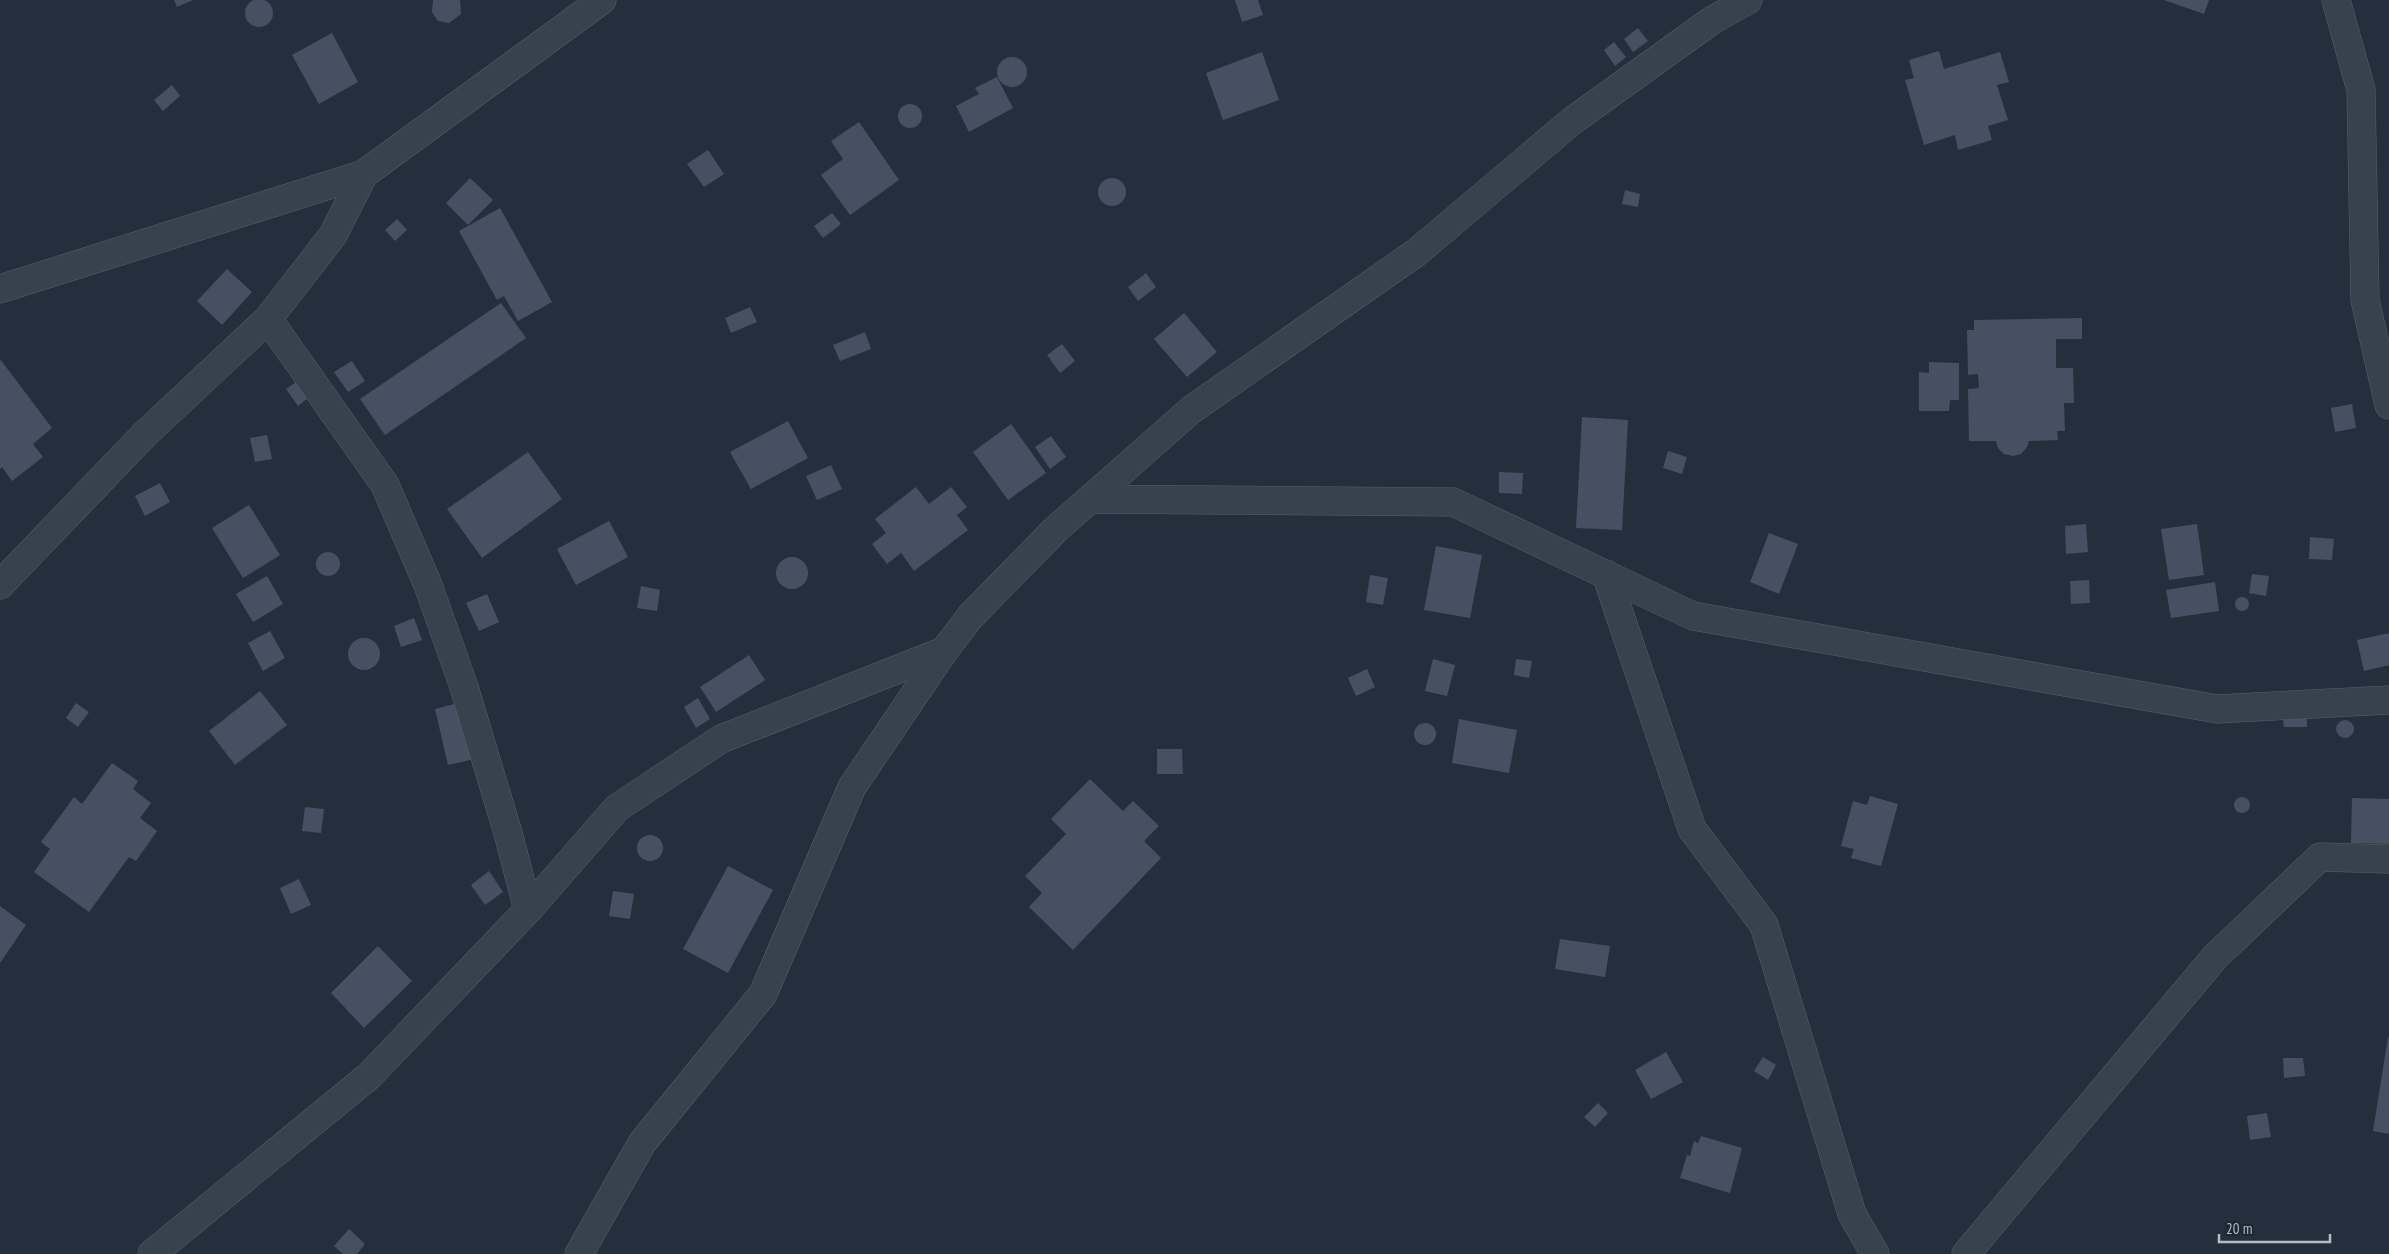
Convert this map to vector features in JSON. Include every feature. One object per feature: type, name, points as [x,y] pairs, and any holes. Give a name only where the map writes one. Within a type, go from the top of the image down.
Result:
[{"type":"street","points":[[0,289],[364,174],[602,0]]},
{"type":"street","points":[[579,1254],[642,1143],[763,994],[852,787],[944,651],[977,611],[1055,530],[1191,410],[1417,252],[1572,121],[1711,20],[1748,0]]},
{"type":"street","points":[[2336,0],[2361,90],[2365,300],[2389,405]]},
{"type":"street","points":[[0,585],[144,435],[268,319],[333,235],[364,174]]},
{"type":"street","points":[[268,319],[385,485],[428,585],[464,688],[508,833],[528,910]]},
{"type":"street","points":[[1091,499],[1453,502],[1694,616],[2217,709],[2389,700]]},
{"type":"street","points":[[1606,574],[1692,829],[1764,926],[1852,1214],[1875,1254]]},
{"type":"street","points":[[152,1254],[369,1076],[528,910],[617,808],[721,739],[944,651]]},
{"type":"street","points":[[1966,1254],[2216,957],[2320,856],[2389,859]]},
{"type":"building","points":[[259,-1],[269,3],[273,13],[269,23],[259,27],[249,23],[245,13],[249,3]]},
{"type":"building","points":[[174,0],[193,0],[177,7]]},
{"type":"building","points":[[433,0],[460,0],[461,14],[449,23],[438,21],[432,12]]},
{"type":"building","points":[[1235,0],[1258,0],[1263,15],[1242,22]]},
{"type":"building","points":[[2164,0],[2209,0],[2204,14]]},
{"type":"building","points":[[1638,28],[1648,41],[1633,52],[1624,39]]},
{"type":"building","points":[[332,33],[358,82],[319,104],[292,55]]},
{"type":"building","points":[[1614,42],[1626,57],[1615,66],[1604,50]]},
{"type":"building","points":[[1939,51],[1944,69],[2000,52],[2009,82],[1997,85],[2008,120],[1988,126],[1992,140],[1958,150],[1955,135],[1924,145],[1905,80],[1914,78],[1909,60]]},
{"type":"building","points":[[1262,52],[1279,100],[1223,120],[1206,73]]},
{"type":"building","points":[[1012,57],[1018,58],[1026,66],[1026,78],[1018,86],[1012,87],[1006,86],[998,78],[997,72],[998,66],[1006,58]]},
{"type":"building","points":[[997,77],[1013,108],[969,132],[956,106],[979,94],[975,88]]},
{"type":"building","points":[[172,85],[180,96],[163,111],[154,100]]},
{"type":"building","points":[[910,104],[919,107],[922,116],[919,125],[910,128],[901,125],[898,116],[901,107]]},
{"type":"building","points":[[859,122],[899,180],[850,215],[821,175],[843,159],[831,141]]},
{"type":"building","points":[[708,150],[724,174],[704,187],[687,164]]},
{"type":"building","points":[[470,178],[493,200],[468,225],[446,203]]},
{"type":"building","points":[[1112,178],[1122,182],[1126,192],[1122,202],[1112,206],[1102,202],[1098,192],[1102,182]]},
{"type":"building","points":[[1625,190],[1640,194],[1638,207],[1622,204]]},
{"type":"building","points":[[500,208],[552,302],[518,321],[504,296],[497,300],[459,231]]},
{"type":"building","points":[[832,213],[841,224],[823,238],[814,226]]},
{"type":"building","points":[[397,219],[407,230],[395,241],[385,230]]},
{"type":"building","points":[[227,269],[252,292],[222,325],[197,301]]},
{"type":"building","points":[[1146,273],[1156,287],[1138,301],[1128,287]]},
{"type":"building","points":[[501,303],[526,338],[385,435],[360,399]]},
{"type":"building","points":[[750,307],[757,322],[731,333],[725,318]]},
{"type":"building","points":[[1184,313],[1217,352],[1187,377],[1154,339]]},
{"type":"building","points":[[2082,318],[2082,339],[2056,339],[2056,368],[2073,368],[2074,403],[2064,403],[2065,431],[2057,431],[2058,440],[2029,441],[2021,454],[2013,456],[2004,454],[1998,448],[1996,441],[1969,441],[1968,389],[1979,388],[1978,374],[1968,375],[1967,330],[1974,330],[1974,320]]},
{"type":"building","points":[[865,332],[871,349],[840,361],[833,345]]},
{"type":"building","points":[[1062,344],[1075,361],[1060,373],[1047,355]]},
{"type":"building","points":[[0,359],[52,428],[33,444],[43,457],[12,481],[2,467],[0,469]]},
{"type":"building","points":[[352,361],[365,381],[348,392],[334,372]]},
{"type":"building","points":[[1929,362],[1959,363],[1959,400],[1950,400],[1949,411],[1919,411],[1919,372],[1929,373]]},
{"type":"building","points":[[302,378],[313,394],[298,406],[286,389]]},
{"type":"building","points":[[2352,404],[2356,428],[2335,432],[2331,408]]},
{"type":"building","points":[[1582,417],[1628,420],[1622,530],[1576,528]]},
{"type":"building","points":[[788,421],[808,458],[751,489],[730,452]]},
{"type":"building","points":[[1011,424],[1046,473],[1008,500],[973,452]]},
{"type":"building","points":[[267,435],[272,459],[255,462],[250,438]]},
{"type":"building","points":[[1051,436],[1066,457],[1050,469],[1035,447]]},
{"type":"building","points":[[1668,451],[1687,457],[1682,474],[1663,468]]},
{"type":"building","points":[[528,452],[562,499],[482,558],[447,509]]},
{"type":"building","points":[[831,465],[842,489],[817,500],[806,476]]},
{"type":"building","points":[[1499,472],[1523,473],[1522,494],[1499,493]]},
{"type":"building","points":[[160,483],[170,502],[145,516],[135,496]]},
{"type":"building","points":[[916,487],[929,504],[951,487],[967,507],[957,515],[968,530],[914,571],[901,553],[887,564],[872,544],[886,533],[875,519]]},
{"type":"building","points":[[249,505],[280,555],[243,578],[212,528]]},
{"type":"building","points":[[609,521],[628,557],[576,585],[557,549]]},
{"type":"building","points":[[2086,524],[2088,552],[2066,554],[2065,526]]},
{"type":"building","points":[[2197,524],[2204,575],[2169,580],[2161,529]]},
{"type":"building","points":[[1769,533],[1798,544],[1779,594],[1750,582]]},
{"type":"building","points":[[2310,537],[2334,539],[2332,560],[2309,559]]},
{"type":"building","points":[[1436,546],[1482,555],[1470,618],[1424,610]]},
{"type":"building","points":[[328,552],[333,553],[339,559],[339,569],[333,575],[328,576],[323,575],[317,569],[316,564],[317,559],[323,553]]},
{"type":"building","points":[[792,557],[798,558],[803,562],[807,567],[807,579],[803,584],[798,588],[792,589],[786,588],[781,584],[777,579],[776,573],[777,567],[781,562],[786,558]]},
{"type":"building","points":[[2252,574],[2269,576],[2266,596],[2249,593]]},
{"type":"building","points":[[1370,575],[1388,578],[1383,605],[1366,602]]},
{"type":"building","points":[[267,576],[283,604],[253,622],[236,594]]},
{"type":"building","points":[[2089,580],[2090,603],[2071,604],[2070,581]]},
{"type":"building","points":[[2215,582],[2219,611],[2171,618],[2166,590]]},
{"type":"building","points":[[641,586],[660,590],[657,611],[637,608]]},
{"type":"building","points":[[487,594],[499,622],[479,631],[466,603]]},
{"type":"building","points":[[2239,597],[2245,597],[2249,604],[2245,611],[2239,611],[2235,607],[2235,601]]},
{"type":"building","points":[[414,618],[422,640],[401,647],[394,626]]},
{"type":"building","points":[[270,631],[285,658],[263,671],[248,643]]},
{"type":"building","points":[[2389,633],[2389,665],[2364,671],[2357,640]]},
{"type":"building","points":[[364,638],[370,639],[375,643],[379,648],[379,660],[375,665],[370,669],[364,670],[358,669],[353,665],[349,660],[348,654],[349,648],[353,643],[358,639]]},
{"type":"building","points":[[749,655],[765,680],[716,712],[700,687]]},
{"type":"building","points":[[1433,659],[1455,665],[1447,696],[1425,691]]},
{"type":"building","points":[[1516,659],[1532,661],[1529,678],[1514,675]]},
{"type":"building","points":[[1367,669],[1375,687],[1356,696],[1348,678]]},
{"type":"building","points":[[260,691],[287,725],[235,765],[209,731]]},
{"type":"building","points":[[698,698],[710,719],[696,728],[684,707]]},
{"type":"building","points":[[462,702],[475,759],[448,765],[435,709]]},
{"type":"building","points":[[76,703],[89,712],[78,727],[66,718]]},
{"type":"building","points":[[2307,708],[2307,727],[2284,727],[2282,710]]},
{"type":"building","points":[[1459,719],[1517,730],[1509,773],[1452,763]]},
{"type":"building","points":[[2341,720],[2349,720],[2354,725],[2352,736],[2341,738],[2336,733],[2336,725]]},
{"type":"building","points":[[1425,723],[1433,726],[1436,734],[1433,742],[1425,745],[1417,742],[1414,734],[1417,726]]},
{"type":"building","points":[[1157,749],[1182,749],[1183,774],[1157,774]]},
{"type":"building","points":[[112,763],[138,781],[133,789],[151,803],[140,818],[157,831],[136,861],[129,857],[89,912],[34,872],[50,849],[41,842],[74,797],[82,804]]},
{"type":"building","points":[[1090,779],[1123,811],[1133,801],[1159,826],[1144,841],[1161,858],[1073,950],[1029,907],[1042,893],[1025,876],[1066,834],[1051,819]]},
{"type":"building","points":[[1870,796],[1898,804],[1881,866],[1851,858],[1854,849],[1841,846],[1853,801],[1867,805]]},
{"type":"building","points":[[2239,797],[2245,797],[2250,802],[2248,811],[2239,813],[2234,808],[2234,802]]},
{"type":"building","points":[[2352,798],[2389,799],[2389,844],[2351,843]]},
{"type":"building","points":[[305,807],[324,809],[321,833],[302,831]]},
{"type":"building","points":[[650,835],[659,839],[663,848],[659,857],[650,861],[641,857],[637,848],[641,839]]},
{"type":"building","points":[[728,866],[773,890],[728,973],[683,949]]},
{"type":"building","points":[[489,871],[503,892],[485,905],[471,885]]},
{"type":"building","points":[[299,879],[311,905],[291,914],[280,888]]},
{"type":"building","points":[[613,891],[634,894],[630,919],[609,916]]},
{"type":"building","points":[[0,906],[26,925],[0,963]]},
{"type":"building","points":[[1560,939],[1610,946],[1605,977],[1555,969]]},
{"type":"building","points":[[378,946],[412,981],[364,1028],[331,993]]},
{"type":"building","points":[[2389,1037],[2389,1134],[2373,1131]]},
{"type":"building","points":[[1666,1052],[1683,1082],[1651,1099],[1635,1070]]},
{"type":"building","points":[[1763,1057],[1776,1065],[1768,1080],[1754,1071]]},
{"type":"building","points":[[2283,1058],[2303,1058],[2305,1076],[2284,1078]]},
{"type":"building","points":[[1598,1103],[1608,1113],[1595,1127],[1584,1117]]},
{"type":"building","points":[[2267,1113],[2271,1137],[2250,1140],[2247,1116]]},
{"type":"building","points":[[1701,1136],[1742,1148],[1730,1193],[1680,1178],[1687,1155],[1690,1156],[1694,1141],[1698,1143]]},
{"type":"building","points":[[349,1229],[365,1244],[357,1254],[343,1254],[334,1246]]}]
